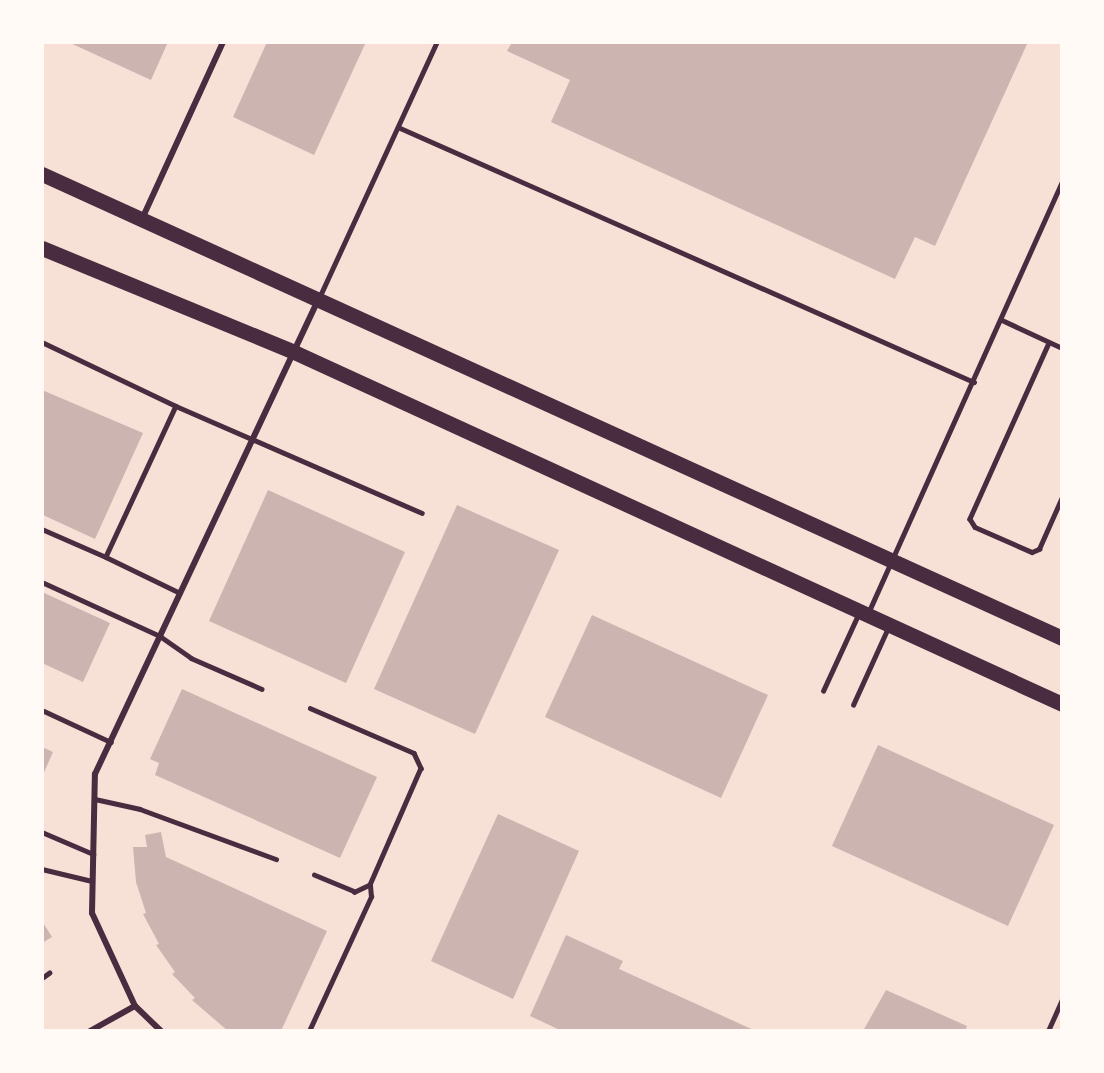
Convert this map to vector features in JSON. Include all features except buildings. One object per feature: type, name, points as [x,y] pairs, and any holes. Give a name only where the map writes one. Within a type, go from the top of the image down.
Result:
[{"type":"main road","points":[[42,174],[1062,638]]},
{"type":"main road","points":[[42,248],[294,352],[864,611],[1062,704]]},
{"type":"street","points":[[141,220],[223,42]]},
{"type":"street","points":[[161,1031],[135,1006],[92,913],[95,774],[318,299]]},
{"type":"street","points":[[90,1031],[135,1006]]},
{"type":"lane","points":[[318,299],[437,42]]},
{"type":"lane","points":[[398,127],[974,382]]},
{"type":"lane","points":[[823,691],[892,561],[1062,182]]},
{"type":"lane","points":[[1002,320],[1062,348]]},
{"type":"lane","points":[[42,342],[176,405],[422,513]]},
{"type":"lane","points":[[1049,343],[970,519],[975,527],[1032,552],[1039,549],[1062,497]]},
{"type":"lane","points":[[106,557],[176,405]]},
{"type":"lane","points":[[42,529],[180,593]]},
{"type":"lane","points":[[42,582],[160,636],[191,658],[262,688]]},
{"type":"lane","points":[[853,705],[890,624]]},
{"type":"lane","points":[[309,1031],[371,897],[370,885],[421,768],[414,753],[310,708]]},
{"type":"lane","points":[[42,710],[111,742]]},
{"type":"lane","points":[[95,799],[140,809],[276,859]]},
{"type":"lane","points":[[42,832],[93,854]]},
{"type":"lane","points":[[42,869],[92,881]]},
{"type":"lane","points":[[314,875],[355,892],[370,885]]},
{"type":"lane","points":[[42,978],[49,973]]},
{"type":"lane","points":[[1048,1031],[1062,1000]]}]
